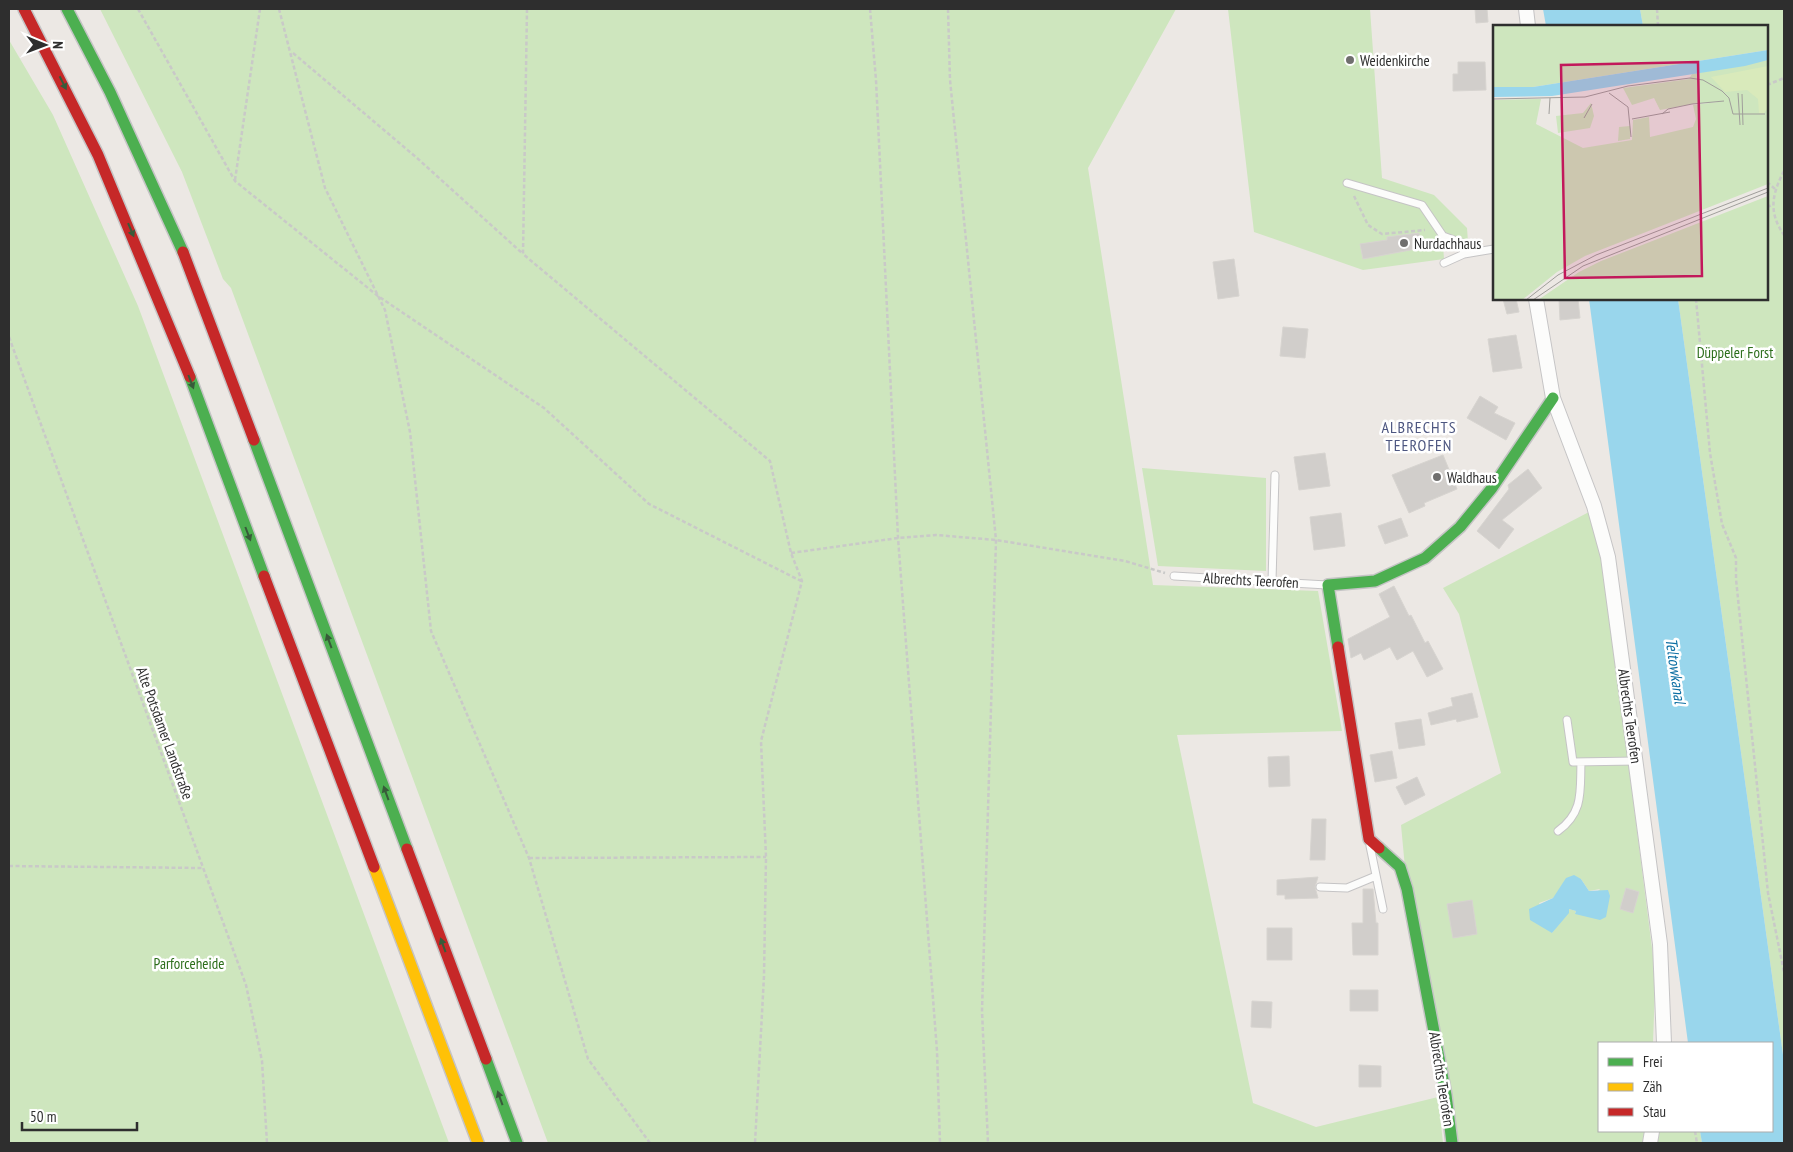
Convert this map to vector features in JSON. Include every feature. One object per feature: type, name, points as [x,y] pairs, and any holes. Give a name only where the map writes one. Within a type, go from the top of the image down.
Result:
[{"type":"main road","points":[[24,9],[98,155],[170,325],[478,1143]]},
{"type":"main road","points":[[67,9],[110,92],[187,261],[517,1143]]},
{"type":"main road","name":"Albrechts Teerofen","points":[[1323,588],[1375,580],[1425,558],[1460,527],[1492,488],[1553,398]]},
{"type":"main road","points":[[1323,588],[1369,838]]},
{"type":"main road","name":"Albrechts Teerofen","points":[[1369,838],[1400,867],[1407,889],[1446,1095],[1452,1143]]},
{"type":"street","points":[[1526,9],[1528,25]]},
{"type":"street","name":"Albrechts Teerofen","points":[[1536,300],[1553,398],[1594,506],[1608,557],[1660,944],[1664,1042]]},
{"type":"lane","points":[[1347,183],[1422,205],[1443,236],[1462,242],[1464,254]]},
{"type":"lane","points":[[1444,263],[1464,254],[1493,249]]},
{"type":"lane","points":[[1272,581],[1275,475]]},
{"type":"lane","name":"Albrechts Teerofen","points":[[1174,576],[1272,581],[1323,588]]},
{"type":"lane","points":[[1567,720],[1573,762],[1636,761]]},
{"type":"lane","points":[[1558,831],[1571,822],[1578,808],[1580,762]]},
{"type":"lane","points":[[1369,838],[1383,909]]},
{"type":"lane","points":[[1320,887],[1347,888],[1376,876]]},
{"type":"path","points":[[138,9],[235,181],[378,296],[544,408],[648,504],[802,581]]},
{"type":"path","points":[[235,181],[260,9]]},
{"type":"path","points":[[279,9],[292,52],[325,188],[385,310],[410,432],[431,631],[529,858],[588,1059],[650,1143]]},
{"type":"path","points":[[522,254],[527,9]]},
{"type":"path","points":[[870,9],[876,80],[898,538],[937,1051],[940,1143]]},
{"type":"path","points":[[948,9],[950,80],[996,540],[982,1011],[988,1143]]},
{"type":"path","points":[[1657,9],[1658,25]]},
{"type":"path","points":[[292,52],[418,158],[522,254],[770,461],[791,554],[802,581],[761,741],[766,857],[764,976],[755,1143]]},
{"type":"path","points":[[1768,85],[1784,78]]},
{"type":"path","points":[[1784,171],[1775,189],[1772,205],[1776,223],[1784,234]]},
{"type":"path","points":[[1347,183],[1368,225],[1382,234],[1423,230],[1443,236]]},
{"type":"path","points":[[1768,183],[1775,189]]},
{"type":"path","points":[[1768,207],[1772,205]]},
{"type":"path","points":[[1696,300],[1710,453],[1722,524],[1736,558],[1736,579],[1768,893],[1784,972]]},
{"type":"path","name":"Alte Potsdamer Landstraße","points":[[9,337],[246,985],[262,1060],[267,1143]]},
{"type":"path","points":[[791,554],[898,538],[936,535],[996,540],[1125,561],[1174,576]]},
{"type":"path","points":[[529,858],[766,857]]},
{"type":"path","points":[[9,866],[203,868]]},
{"type":"green space","points":[[100,9],[1176,9],[1088,168],[1153,585],[1318,591],[1342,731],[1177,735],[1253,1103],[1316,1127],[1438,1097],[1443,1143],[548,1143],[231,288],[223,279],[182,172]]},
{"type":"green space","points":[[1228,9],[1370,9],[1382,178],[1434,195],[1467,228],[1468,242],[1443,245],[1444,259],[1363,270],[1254,232]]},
{"type":"green space","name":"Düppeler Forst","points":[[1640,9],[1784,9],[1784,1062],[1678,300],[1768,300],[1768,25],[1643,25]]},
{"type":"green space","name":"Parforceheide","points":[[9,40],[53,115],[138,306],[449,1143],[9,1143]]},
{"type":"green space","points":[[1142,468],[1266,478],[1266,571],[1158,566]]},
{"type":"green space","points":[[1589,512],[1602,557],[1653,956],[1655,987],[1653,1042],[1598,1042],[1598,1132],[1700,1132],[1702,1143],[1452,1143],[1407,889],[1401,825],[1501,773],[1459,614],[1443,588]],"holes":[[[1581,879],[1589,891],[1600,889],[1575,914],[1576,911],[1569,909],[1552,933],[1539,903],[1553,898]]]},
{"type":"water","points":[[1543,9],[1640,9],[1643,25],[1546,25]]},
{"type":"water","name":"Teltowkanal","points":[[1589,300],[1678,300],[1784,1062],[1784,1143],[1702,1143],[1700,1132],[1773,1132],[1773,1042],[1688,1042]]},
{"type":"water","points":[[1574,875],[1581,879],[1589,891],[1608,890],[1610,896],[1606,917],[1600,920],[1575,914],[1576,911],[1569,909],[1569,913],[1552,933],[1530,920],[1529,909],[1553,898],[1566,878]]},
{"type":"building","points":[[1475,9],[1487,9],[1488,22],[1476,23]]},
{"type":"building","points":[[1458,62],[1485,62],[1486,90],[1453,91],[1453,74],[1458,74]]},
{"type":"building","points":[[1419,233],[1421,248],[1363,259],[1360,244],[1387,240],[1387,237]]},
{"type":"building","points":[[1234,259],[1239,296],[1218,299],[1213,262]]},
{"type":"building","points":[[1503,300],[1516,300],[1519,312],[1507,314]]},
{"type":"building","points":[[1559,300],[1578,300],[1580,318],[1560,320]]},
{"type":"building","points":[[1283,327],[1308,329],[1305,358],[1280,356]]},
{"type":"building","points":[[1516,335],[1522,368],[1493,372],[1488,339]]},
{"type":"building","points":[[1480,396],[1498,407],[1494,413],[1515,423],[1506,440],[1467,418]]},
{"type":"building","points":[[1325,453],[1330,486],[1299,490],[1294,457]]},
{"type":"building","points":[[1443,455],[1457,489],[1424,503],[1425,506],[1409,513],[1392,475]]},
{"type":"building","points":[[1528,469],[1542,488],[1502,520],[1514,529],[1499,549],[1477,531],[1509,489],[1508,485]]},
{"type":"building","points":[[1341,513],[1345,546],[1314,550],[1310,517]]},
{"type":"building","points":[[1401,518],[1408,536],[1385,544],[1378,526]]},
{"type":"building","points":[[1394,586],[1409,616],[1411,615],[1425,643],[1428,641],[1443,669],[1427,677],[1413,651],[1397,660],[1390,647],[1364,660],[1361,653],[1351,658],[1348,639],[1390,617],[1379,594]]},
{"type":"building","points":[[1472,693],[1478,717],[1457,722],[1456,719],[1431,725],[1428,713],[1453,706],[1451,698]]},
{"type":"building","points":[[1421,719],[1425,745],[1399,749],[1395,723]]},
{"type":"building","points":[[1392,751],[1397,778],[1375,782],[1370,755]]},
{"type":"building","points":[[1289,756],[1290,786],[1269,787],[1268,757]]},
{"type":"building","points":[[1417,777],[1425,795],[1405,805],[1396,787]]},
{"type":"building","points":[[1312,819],[1326,819],[1325,860],[1310,860]]},
{"type":"building","points":[[1318,877],[1315,887],[1318,898],[1285,899],[1285,895],[1277,895],[1277,880]]},
{"type":"building","points":[[1626,888],[1639,892],[1633,913],[1620,909]]},
{"type":"building","points":[[1363,889],[1373,889],[1376,923],[1378,923],[1378,955],[1353,955],[1352,923],[1363,923]]},
{"type":"building","points":[[1472,900],[1477,934],[1453,938],[1447,904]]},
{"type":"building","points":[[1267,928],[1292,928],[1292,960],[1267,960]]},
{"type":"building","points":[[1350,990],[1378,990],[1378,1011],[1350,1011]]},
{"type":"building","points":[[1252,1001],[1272,1002],[1271,1028],[1251,1027]]},
{"type":"building","points":[[1359,1065],[1381,1066],[1381,1087],[1359,1087]]},
{"type":"traffic: fast","points":[[67,9],[110,92],[183,252]]},
{"type":"traffic: fast","points":[[190,377],[264,576]]},
{"type":"traffic: fast","points":[[1338,647],[1328,585],[1375,581],[1425,558],[1460,527],[1492,488],[1553,398]]},
{"type":"traffic: fast","points":[[254,440],[407,849]]},
{"type":"traffic: fast","points":[[1379,848],[1400,867],[1407,889],[1446,1095],[1452,1143]]},
{"type":"traffic: fast","points":[[486,1059],[517,1143]]},
{"type":"traffic: slow","points":[[374,867],[478,1143]]},
{"type":"traffic: jam","points":[[24,9],[98,155],[190,377]]},
{"type":"traffic: jam","points":[[183,252],[254,440]]},
{"type":"traffic: jam","points":[[264,576],[374,867]]},
{"type":"traffic: jam","points":[[1338,647],[1369,839],[1379,848]]},
{"type":"traffic: jam","points":[[407,849],[486,1059]]},
{"type":"place","name":"Weidenkirche","points":[[1350,60]]},
{"type":"place","name":"Nurdachhaus","points":[[1404,243]]},
{"type":"place","name":"Waldhaus","points":[[1437,477]]},
{"type":"district","name":"ALBRECHTS TEEROFEN","points":[[1419,436]]}]
